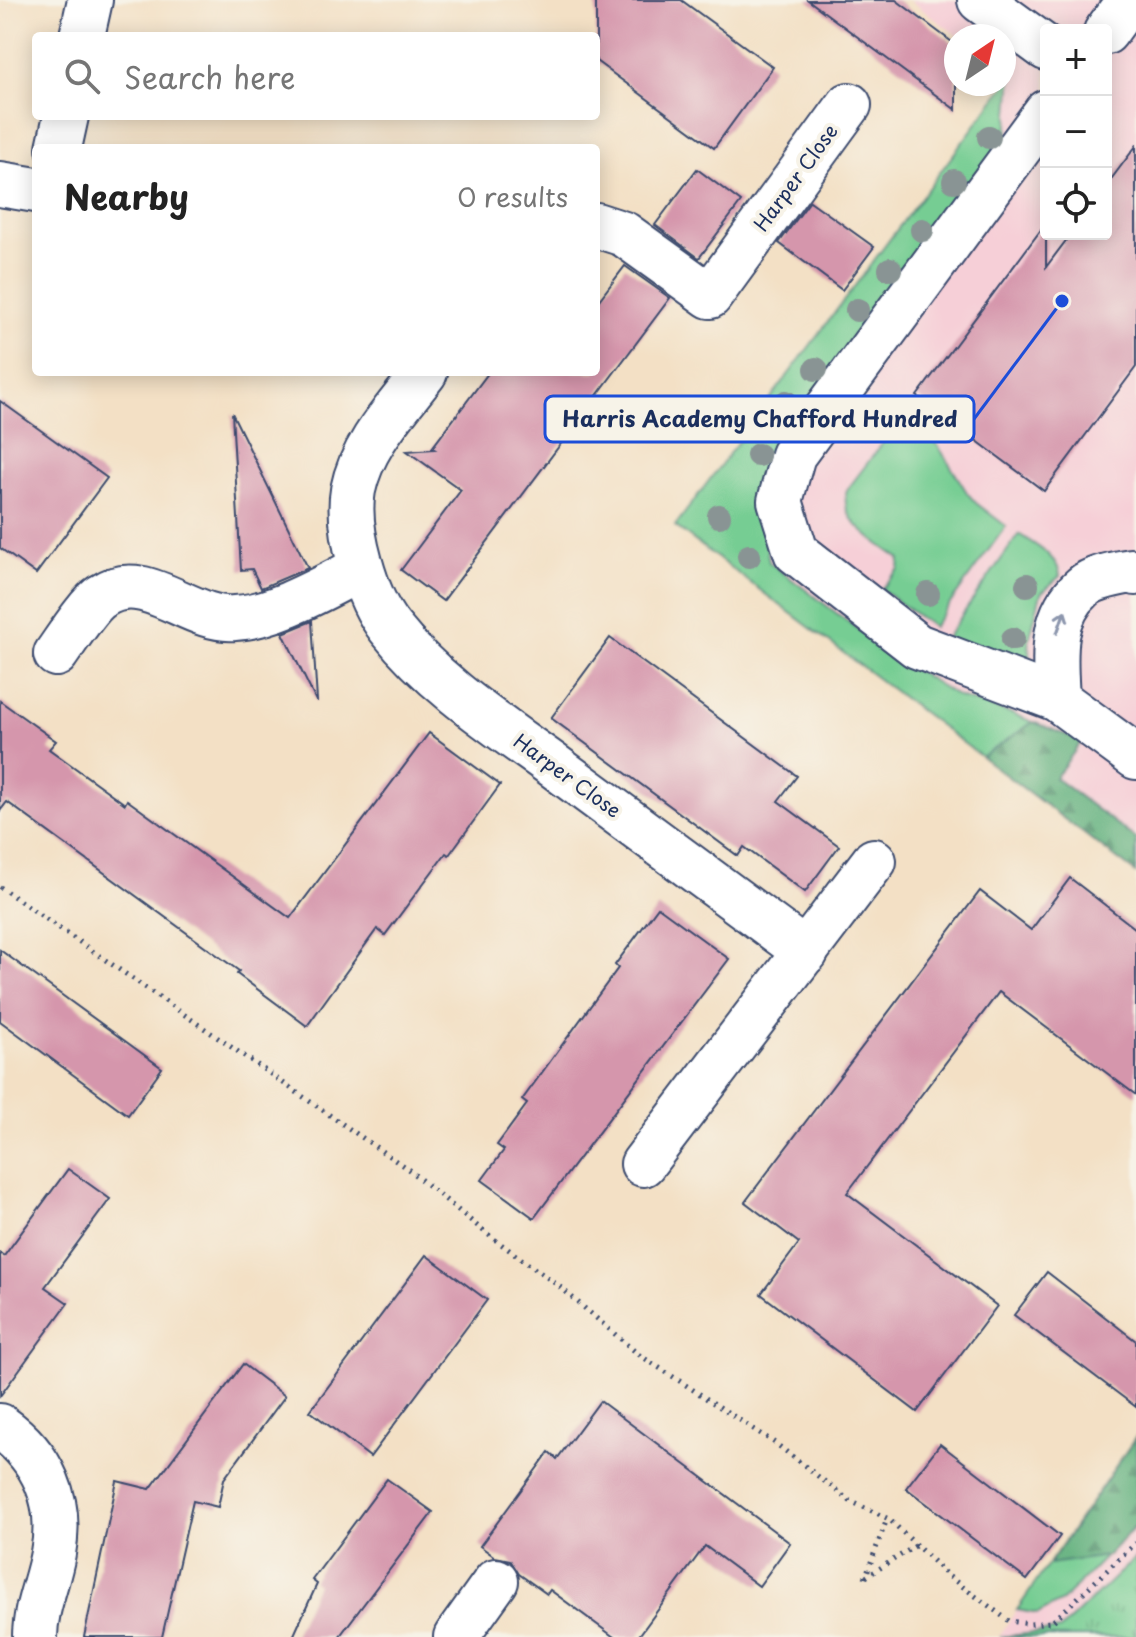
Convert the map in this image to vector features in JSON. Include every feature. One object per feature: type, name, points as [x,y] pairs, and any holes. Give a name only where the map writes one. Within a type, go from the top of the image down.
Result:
[{"type":"street","points":[[83,32],[90,0]]},
{"type":"street","points":[[980,0],[1040,44]]},
{"type":"street","points":[[1112,24],[1129,0]]},
{"type":"street","name":"Harper Close","points":[[600,227],[633,240],[710,296],[849,105]]},
{"type":"street","points":[[60,144],[65,120]]},
{"type":"street","points":[[1040,120],[793,455],[780,501],[796,552],[917,646],[1057,699],[1136,757]]},
{"type":"street","points":[[0,184],[32,189]]},
{"type":"street","name":"Harper Close","points":[[422,376],[374,439],[361,464],[353,491],[352,521],[360,569],[388,627],[447,687],[806,952]]},
{"type":"street","points":[[56,654],[100,597],[122,588],[154,591],[196,613],[233,619],[265,613],[360,569]]},
{"type":"street","points":[[1057,699],[1054,642],[1065,610],[1084,585],[1131,571],[1136,573]]},
{"type":"street","points":[[643,1164],[874,861]]},
{"type":"street","points":[[0,1426],[33,1455],[48,1480],[56,1509],[53,1553],[35,1620],[35,1637]]},
{"type":"street","points":[[456,1637],[496,1581]]},
{"type":"path","points":[[0,887],[409,1170],[486,1233],[560,1287],[638,1354],[775,1443],[850,1501],[887,1518],[947,1575],[1009,1621],[1030,1624],[1052,1622],[1136,1543]]},
{"type":"path","points":[[887,1518],[865,1578],[917,1545]]},
{"type":"shaded area","points":[[909,0],[1136,0],[1136,873],[675,526],[996,96],[1016,96],[1016,24],[944,26]]},
{"type":"shaded area","points":[[1136,1437],[1136,1637],[999,1637],[1009,1621]]},
{"type":"green space","points":[[997,96],[1010,96],[1007,138],[759,501],[769,562],[897,659],[959,697],[1082,741],[1055,778],[1136,839],[1136,873],[675,526]]},
{"type":"green space","points":[[901,419],[937,444],[968,494],[1006,526],[933,627],[881,589],[899,569],[900,559],[862,530],[848,512],[846,501],[847,490]]},
{"type":"green space","points":[[1019,534],[1051,557],[1060,576],[1041,593],[1029,640],[1030,656],[1021,668],[946,638]]},
{"type":"green space","points":[[1033,722],[1082,741],[1055,778],[1136,839],[1136,873],[982,757]]},
{"type":"green space","points":[[1136,1437],[1136,1526],[1062,1601],[1038,1614],[1017,1610]]},
{"type":"green space","points":[[1136,1437],[1136,1525],[1107,1556],[1049,1564]]},
{"type":"green space","points":[[1136,1557],[1136,1637],[1000,1637],[1060,1630]]},
{"type":"building","points":[[596,0],[681,0],[773,67],[714,148],[600,64],[600,32],[596,32]]},
{"type":"building","points":[[808,0],[896,0],[944,36],[944,96],[956,96],[956,110]]},
{"type":"building","points":[[1136,146],[1136,367],[1044,491],[917,396],[1040,231],[1040,240],[1046,240],[1046,267],[1066,240],[1112,240],[1112,178]]},
{"type":"building","points":[[697,169],[741,202],[699,258],[655,225]]},
{"type":"building","points":[[810,201],[874,247],[842,290],[779,243]]},
{"type":"building","points":[[625,266],[670,298],[443,601],[401,570],[461,490],[407,451],[434,449],[486,376],[600,376],[600,299]]},
{"type":"building","points":[[0,401],[107,478],[36,574],[0,548]]},
{"type":"building","points":[[232,413],[308,568],[261,588],[252,569],[241,570]]},
{"type":"building","points":[[312,621],[317,701],[283,633]]},
{"type":"building","points":[[610,638],[797,776],[778,801],[839,846],[805,892],[744,847],[738,856],[551,718]]},
{"type":"building","points":[[0,701],[56,741],[49,749],[125,804],[127,800],[290,918],[429,733],[500,785],[385,935],[377,929],[307,1026],[237,974],[239,971],[7,802],[0,811]]},
{"type":"building","points":[[1070,878],[1136,929],[1136,1095],[999,992],[847,1193],[997,1306],[917,1412],[761,1294],[799,1243],[745,1202],[980,891],[1031,930]]},
{"type":"building","points":[[658,907],[729,959],[534,1218],[482,1180],[504,1150],[497,1145],[527,1104],[522,1100],[618,968],[615,965]]},
{"type":"building","points":[[0,950],[162,1068],[128,1115],[0,1021]]},
{"type":"building","points":[[68,1169],[110,1199],[45,1287],[68,1303],[0,1396],[0,1253],[4,1256]]},
{"type":"building","points":[[426,1255],[487,1300],[370,1457],[310,1411]]},
{"type":"building","points":[[1047,1272],[1136,1341],[1136,1407],[1014,1315]]},
{"type":"building","points":[[243,1364],[285,1396],[224,1479],[218,1507],[193,1501],[162,1637],[84,1637],[117,1481],[150,1489]]},
{"type":"building","points":[[600,1401],[790,1543],[759,1586],[705,1546],[638,1637],[614,1637],[550,1590],[547,1594],[519,1574],[510,1560],[495,1557],[480,1546],[549,1452],[557,1459]]},
{"type":"building","points":[[940,1444],[1060,1536],[1027,1580],[906,1488]]},
{"type":"building","points":[[387,1479],[433,1512],[339,1637],[293,1637],[317,1584],[312,1580]]},
{"type":"place","name":"Harris Academy Chafford Hundred","points":[[1062,301]]}]
